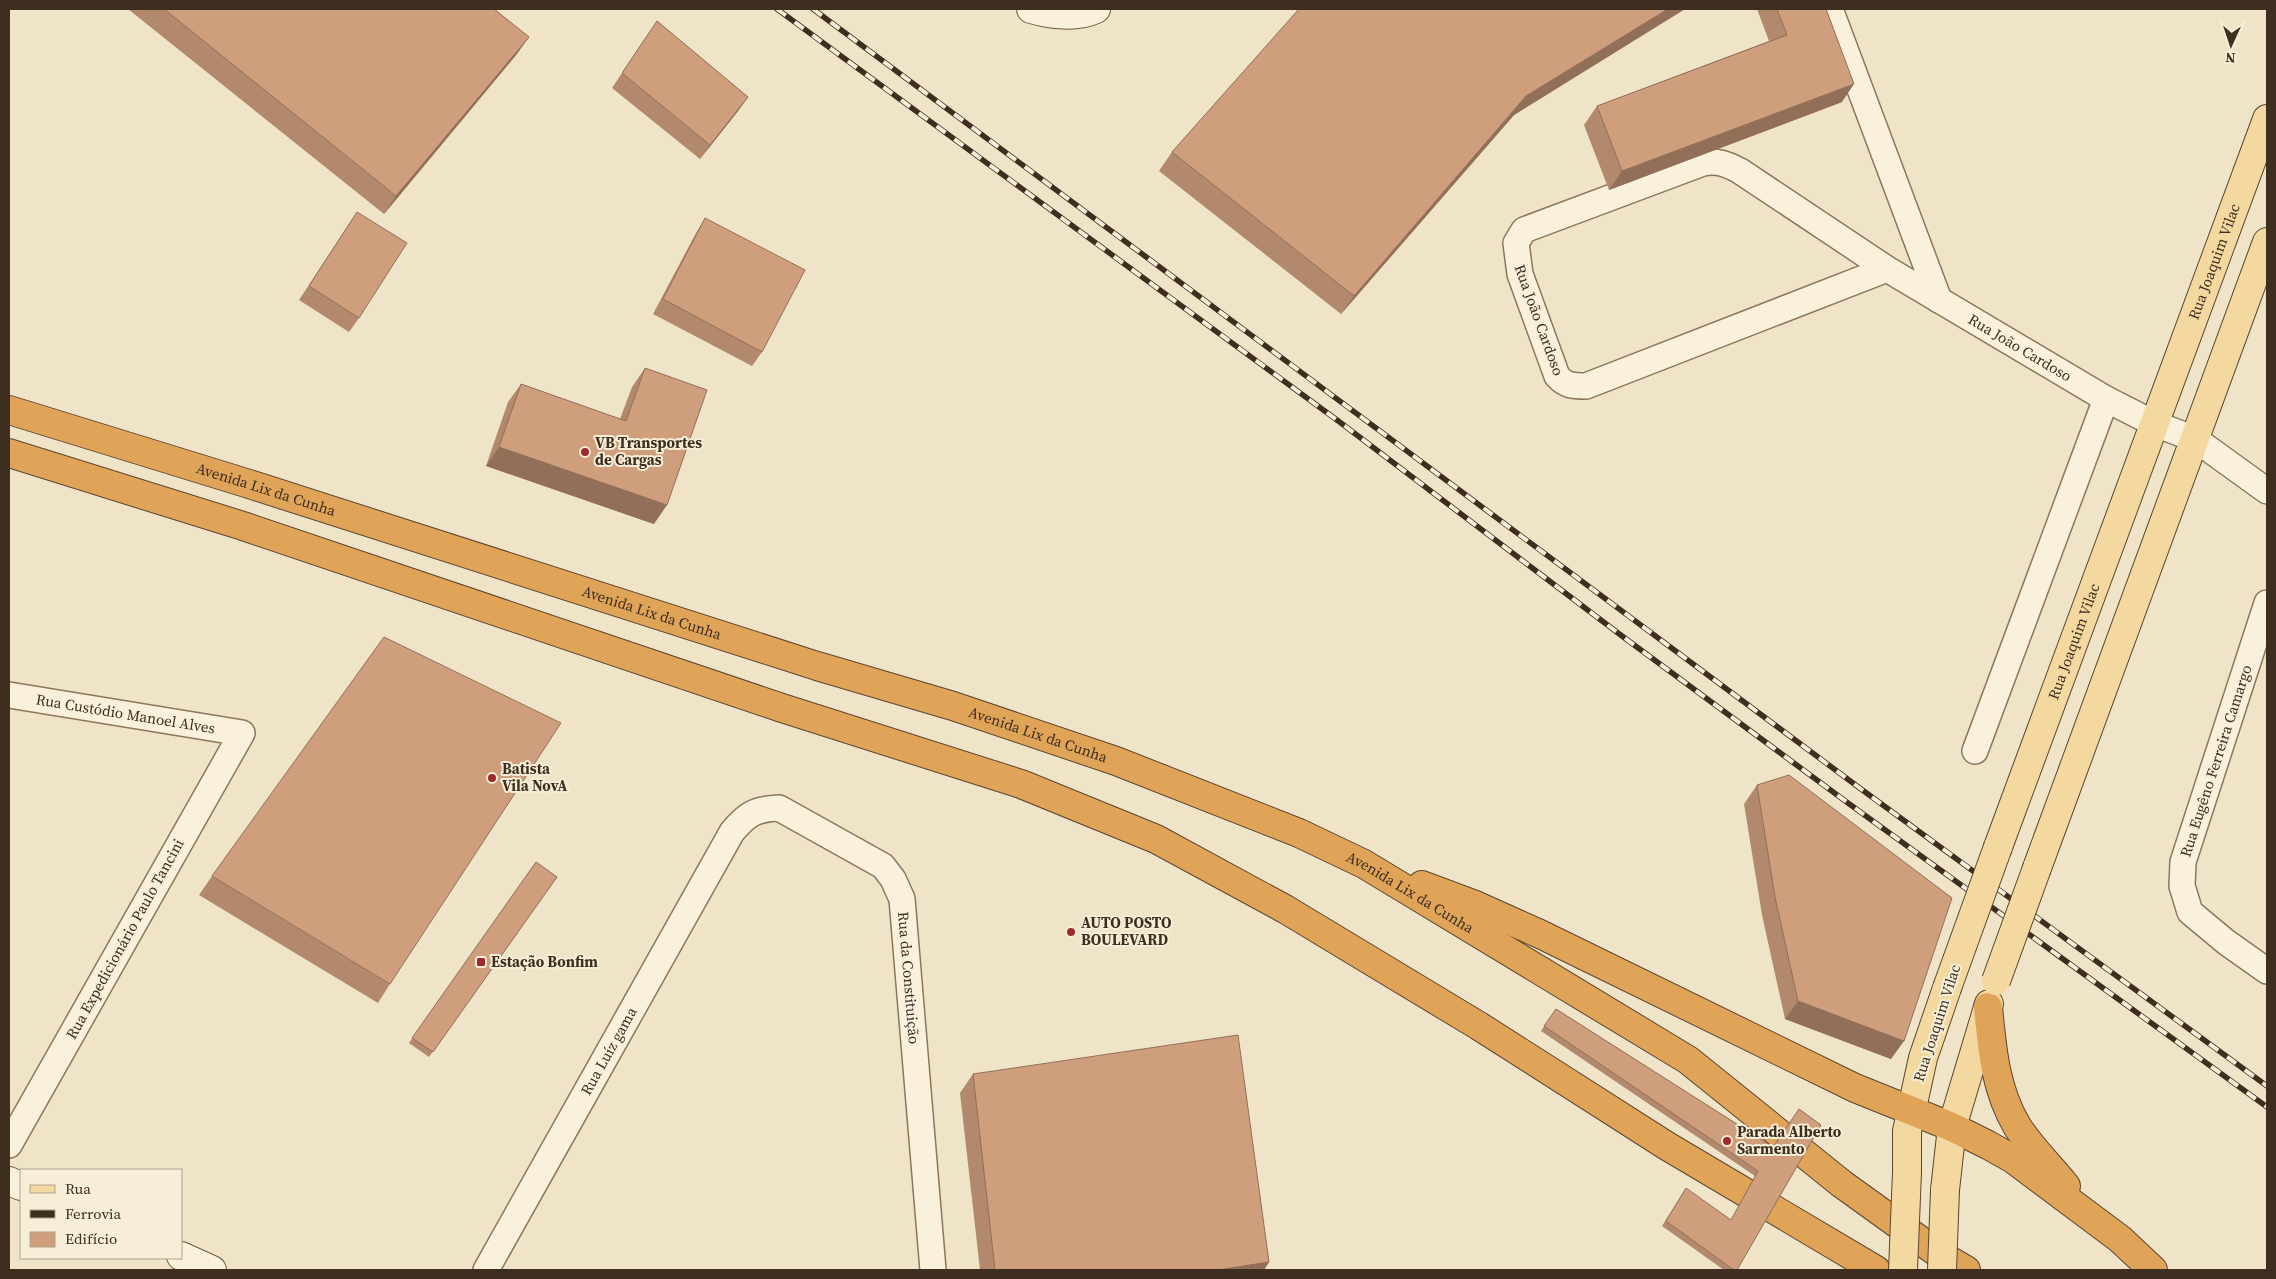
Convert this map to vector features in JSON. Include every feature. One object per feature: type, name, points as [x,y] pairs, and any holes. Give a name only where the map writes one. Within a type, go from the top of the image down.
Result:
[{"type":"highway","points":[[9,399],[146,451]]},
{"type":"highway","name":"Avenida Lix da Cunha","points":[[9,410],[146,451],[817,666],[953,706],[1116,761],[1299,833],[1364,864],[1688,1060],[1842,1184],[1942,1256],[1966,1270]]},
{"type":"highway","points":[[9,453],[243,526],[782,708],[1021,784],[1156,840],[1286,908],[1479,1026],[1667,1146],[1876,1270]]},
{"type":"highway","points":[[1364,864],[1437,890],[1507,919],[1846,1084],[1952,1127],[2013,1159],[2120,1239]]},
{"type":"highway","points":[[1992,994],[1993,1060],[2003,1099],[2018,1127],[2068,1189],[2153,1270]]},
{"type":"main road","points":[[1031,9],[1042,12],[1084,15],[1096,9]]},
{"type":"main road","name":"Rua Joaquim Vilac","points":[[1903,1270],[1907,1131],[1923,1058],[1998,848],[2267,119]]},
{"type":"main road","points":[[1942,1270],[1946,1190],[1952,1127],[1992,994],[2267,242]]},
{"type":"street","points":[[1830,9],[1939,300]]},
{"type":"street","name":"Rua João Cardoso","points":[[1887,270],[1586,386],[1571,386],[1563,384],[1557,376],[1520,274],[1516,242],[1524,230],[1703,163],[1713,161],[1726,164],[1740,171],[1887,270],[2106,399],[2155,424],[2195,439],[2267,491]]},
{"type":"street","points":[[1975,751],[2106,399]]},
{"type":"street","name":"Rua Eugêno Ferreira Camargo","points":[[2267,603],[2183,862],[2182,886],[2190,912],[2226,942],[2267,971]]},
{"type":"street","name":"Rua Custódio Manoel Alves","points":[[9,695],[242,733]]},
{"type":"street","name":"Rua Expedicionário Paulo Tancini","points":[[9,1145],[242,733]]},
{"type":"street","name":"Rua da Constituição","points":[[732,832],[743,818],[752,813],[764,809],[779,808],[883,866],[896,886],[902,900],[933,1270]]},
{"type":"street","name":"Rua Luíz gama","points":[[486,1270],[732,832]]},
{"type":"building","points":[[164,9],[494,9],[529,37],[396,196]]},
{"type":"building","points":[[1299,9],[1668,9],[1526,96],[1354,296],[1172,152]]},
{"type":"building","points":[[1777,9],[1826,9],[1854,84],[1622,171],[1597,106],[1787,35]]},
{"type":"building","points":[[657,21],[748,97],[710,145],[622,73]]},
{"type":"building","points":[[357,212],[407,243],[359,318],[309,286]]},
{"type":"building","points":[[705,218],[805,270],[762,352],[663,299]]},
{"type":"building","name":"VB Transportes de Cargas","points":[[645,368],[707,390],[667,505],[499,447],[521,384],[626,421]]},
{"type":"building","points":[[384,637],[561,723],[390,984],[212,876]]},
{"type":"building","points":[[1789,775],[1952,898],[1904,1041],[1798,1001],[1775,897],[1757,785]]},
{"type":"building","name":"Estação Bonfim","points":[[536,862],[557,877],[433,1052],[412,1038]]},
{"type":"building","name":"Parada Alberto Sarmento","points":[[1556,1009],[1773,1147],[1799,1109],[1821,1125],[1737,1270],[1734,1270],[1666,1221],[1686,1188],[1731,1220],[1758,1171],[1544,1026]]},
{"type":"building","points":[[1238,1035],[1269,1262],[1218,1270],[995,1270],[973,1074]]},
{"type":"railway","points":[[777,9],[1337,420],[1622,636],[1848,803],[2267,1107]]},
{"type":"railway","points":[[813,9],[1861,789],[2267,1086]]},
{"type":"place","name":"VB Transportes de Cargas","points":[[585,452]]},
{"type":"place","name":"Batista Vila NovA","points":[[492,778]]},
{"type":"place","name":"AUTO POSTO BOULEVARD","points":[[1071,932]]},
{"type":"place","name":"Estação Bonfim","points":[[481,962]]},
{"type":"place","name":"Parada Alberto Sarmento","points":[[1727,1141]]}]
